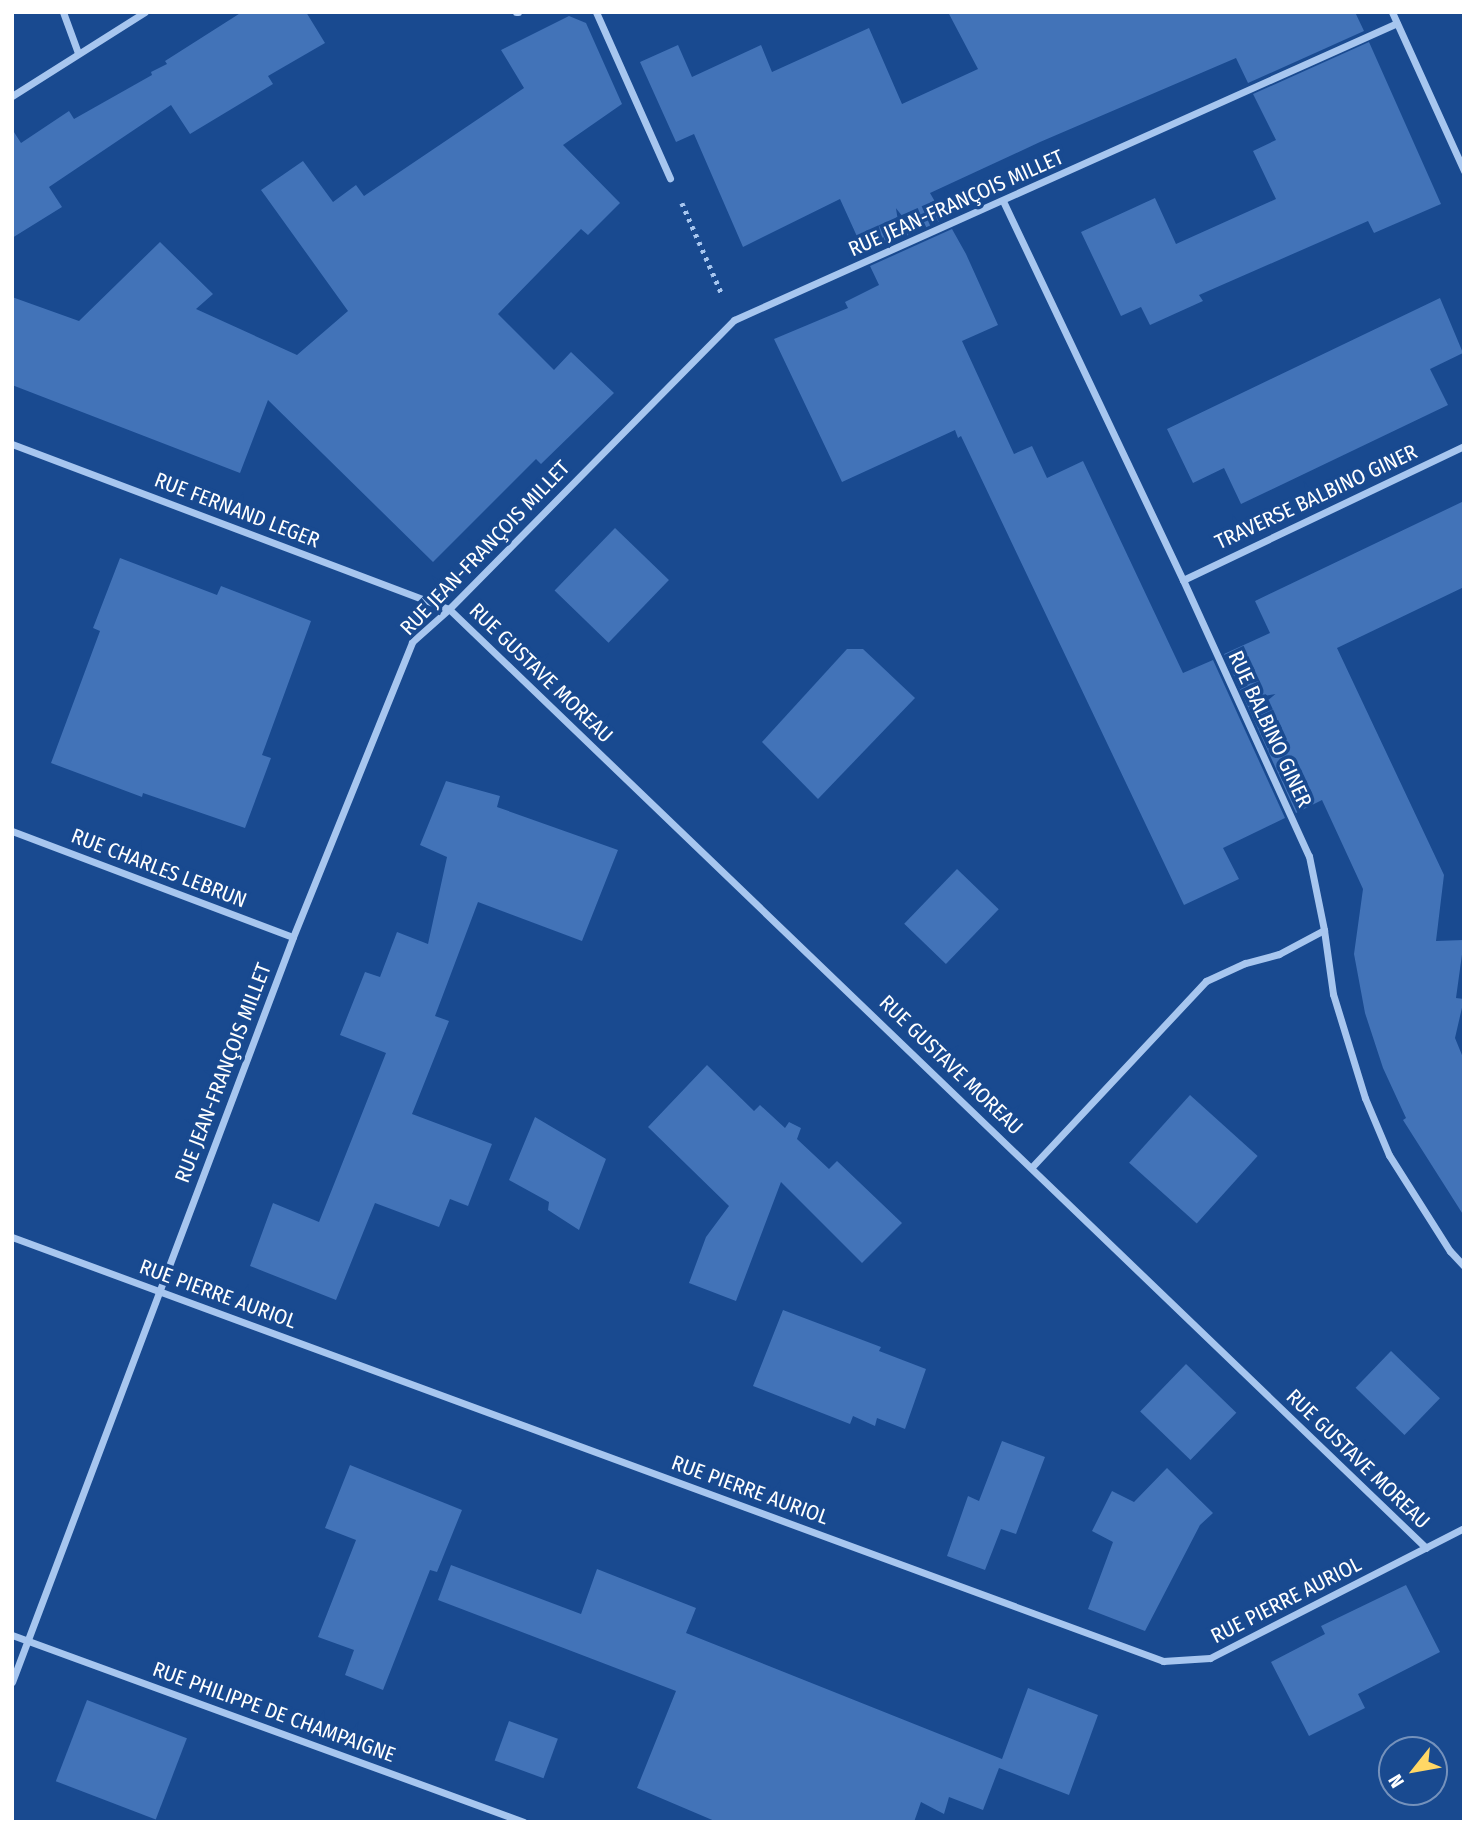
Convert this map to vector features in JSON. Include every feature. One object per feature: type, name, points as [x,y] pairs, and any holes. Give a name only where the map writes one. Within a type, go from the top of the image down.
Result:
[{"type":"street","points":[[63,12],[78,53]]},
{"type":"street","points":[[12,96],[145,12]]},
{"type":"street","points":[[596,12],[670,178]]},
{"type":"street","points":[[1392,12],[1464,171]]},
{"type":"street","name":"RUE JEAN-FRANÇOIS MILLET","points":[[12,1682],[30,1642],[293,937],[412,642],[449,609],[734,320],[1397,23]]},
{"type":"street","name":"RUE BALBINO GINER","points":[[1003,201],[1183,580],[1309,856],[1324,930],[1333,995],[1348,1051],[1389,1155],[1444,1241],[1464,1266]]},
{"type":"street","name":"RUE FERNAND LEGER","points":[[12,444],[449,609]]},
{"type":"street","name":"TRAVERSE BALBINO GINER","points":[[1183,580],[1464,446]]},
{"type":"street","name":"RUE GUSTAVE MOREAU","points":[[449,609],[1426,1548]]},
{"type":"street","name":"RUE CHARLES LEBRUN","points":[[12,831],[293,937]]},
{"type":"street","points":[[1032,1167],[1206,981],[1245,963],[1279,954],[1324,930]]},
{"type":"street","name":"RUE PIERRE AURIOL","points":[[12,1237],[1163,1661],[1210,1658],[1464,1528]]},
{"type":"street","name":"RUE PHILIPPE DE CHAMPAIGNE","points":[[12,1635],[524,1822]]},
{"type":"path","points":[[670,178],[734,320]]},
{"type":"building","points":[[242,12],[306,12],[325,43],[268,76],[273,84],[190,134],[171,105],[49,187],[62,207],[12,238],[12,129],[21,143],[69,111],[74,119],[152,75],[151,72],[167,64],[165,61]]},
{"type":"building","points":[[948,12],[1355,12],[1364,31],[1248,83],[1236,58],[1040,142],[930,193],[945,219],[865,254],[840,199],[743,247],[694,134],[676,142],[640,62],[678,45],[692,77],[761,45],[772,72],[869,28],[902,104],[978,69]]},
{"type":"building","points":[[569,16],[586,23],[622,104],[563,145],[620,203],[588,235],[581,229],[498,314],[554,370],[571,352],[614,393],[541,464],[536,459],[433,562],[268,400],[240,473],[12,385],[12,297],[79,321],[160,242],[213,294],[196,309],[297,355],[348,311],[261,190],[303,161],[333,202],[356,185],[364,196],[524,88],[501,50]]},
{"type":"building","points":[[1369,42],[1441,204],[1374,233],[1368,221],[1199,295],[1203,301],[1150,325],[1141,307],[1121,316],[1081,232],[1155,198],[1176,244],[1276,199],[1253,151],[1276,140],[1253,94]]},
{"type":"building","points":[[952,229],[998,325],[962,341],[1014,454],[1032,446],[1047,478],[1083,461],[1183,673],[1213,660],[1285,818],[1223,848],[1239,879],[1184,905],[961,436],[958,438],[955,430],[842,482],[774,339],[848,308],[845,302],[879,285],[870,266]]},
{"type":"building","points":[[1440,298],[1463,353],[1430,369],[1448,405],[1241,504],[1224,468],[1193,483],[1167,429]]},
{"type":"building","points":[[1464,501],[1464,587],[1337,648],[1444,875],[1436,941],[1464,940],[1456,998],[1464,999],[1455,1038],[1464,1060],[1464,1216],[1403,1120],[1406,1118],[1383,1068],[1365,1013],[1354,954],[1363,889],[1322,800],[1296,813],[1224,654],[1270,633],[1255,601]]},
{"type":"building","points":[[615,528],[669,580],[609,643],[555,591]]},
{"type":"building","points":[[120,558],[217,595],[221,586],[311,621],[262,755],[271,758],[245,828],[143,793],[142,797],[51,763],[100,631],[93,628]]},
{"type":"building","points":[[847,649],[863,649],[915,698],[818,799],[762,742]]},
{"type":"building","points":[[446,781],[500,796],[497,807],[618,850],[582,941],[478,902],[435,1016],[449,1021],[412,1114],[492,1144],[468,1206],[450,1199],[439,1227],[375,1203],[336,1300],[250,1266],[273,1203],[319,1222],[386,1053],[340,1035],[365,972],[380,977],[397,932],[428,944],[447,857],[420,845]]},
{"type":"building","points":[[957,869],[999,909],[946,964],[904,924]]},
{"type":"building","points":[[707,1065],[754,1111],[760,1105],[785,1128],[789,1122],[801,1128],[797,1139],[829,1169],[837,1161],[902,1223],[862,1263],[781,1182],[736,1301],[689,1283],[706,1237],[729,1206],[648,1127]]},
{"type":"building","points":[[1190,1095],[1258,1156],[1197,1224],[1129,1163]]},
{"type":"building","points":[[535,1117],[606,1159],[579,1230],[548,1210],[549,1202],[509,1180]]},
{"type":"building","points":[[783,1310],[881,1347],[879,1351],[926,1369],[905,1429],[877,1418],[875,1426],[853,1416],[850,1424],[753,1386]]},
{"type":"building","points":[[1391,1351],[1440,1398],[1404,1435],[1356,1388]]},
{"type":"building","points":[[1186,1364],[1236,1413],[1191,1460],[1140,1411]]},
{"type":"building","points":[[1002,1441],[1045,1457],[1016,1534],[1001,1529],[985,1570],[947,1556],[968,1496],[979,1501]]},
{"type":"building","points":[[350,1465],[462,1510],[437,1572],[430,1570],[383,1690],[345,1675],[354,1650],[318,1637],[356,1540],[325,1528]]},
{"type":"building","points":[[1167,1468],[1213,1513],[1200,1525],[1145,1631],[1088,1609],[1113,1542],[1092,1531],[1112,1491],[1134,1502]]},
{"type":"building","points":[[451,1565],[581,1614],[597,1569],[696,1608],[686,1633],[1002,1759],[1028,1688],[1098,1715],[1069,1795],[999,1768],[983,1810],[949,1797],[944,1814],[921,1802],[914,1822],[717,1822],[637,1788],[676,1691],[438,1600]]},
{"type":"building","points":[[1406,1585],[1440,1652],[1358,1694],[1365,1708],[1309,1736],[1271,1662],[1325,1634],[1321,1626]]},
{"type":"building","points":[[87,1700],[187,1738],[156,1820],[56,1781]]},
{"type":"building","points":[[509,1721],[558,1739],[543,1778],[495,1760]]}]
